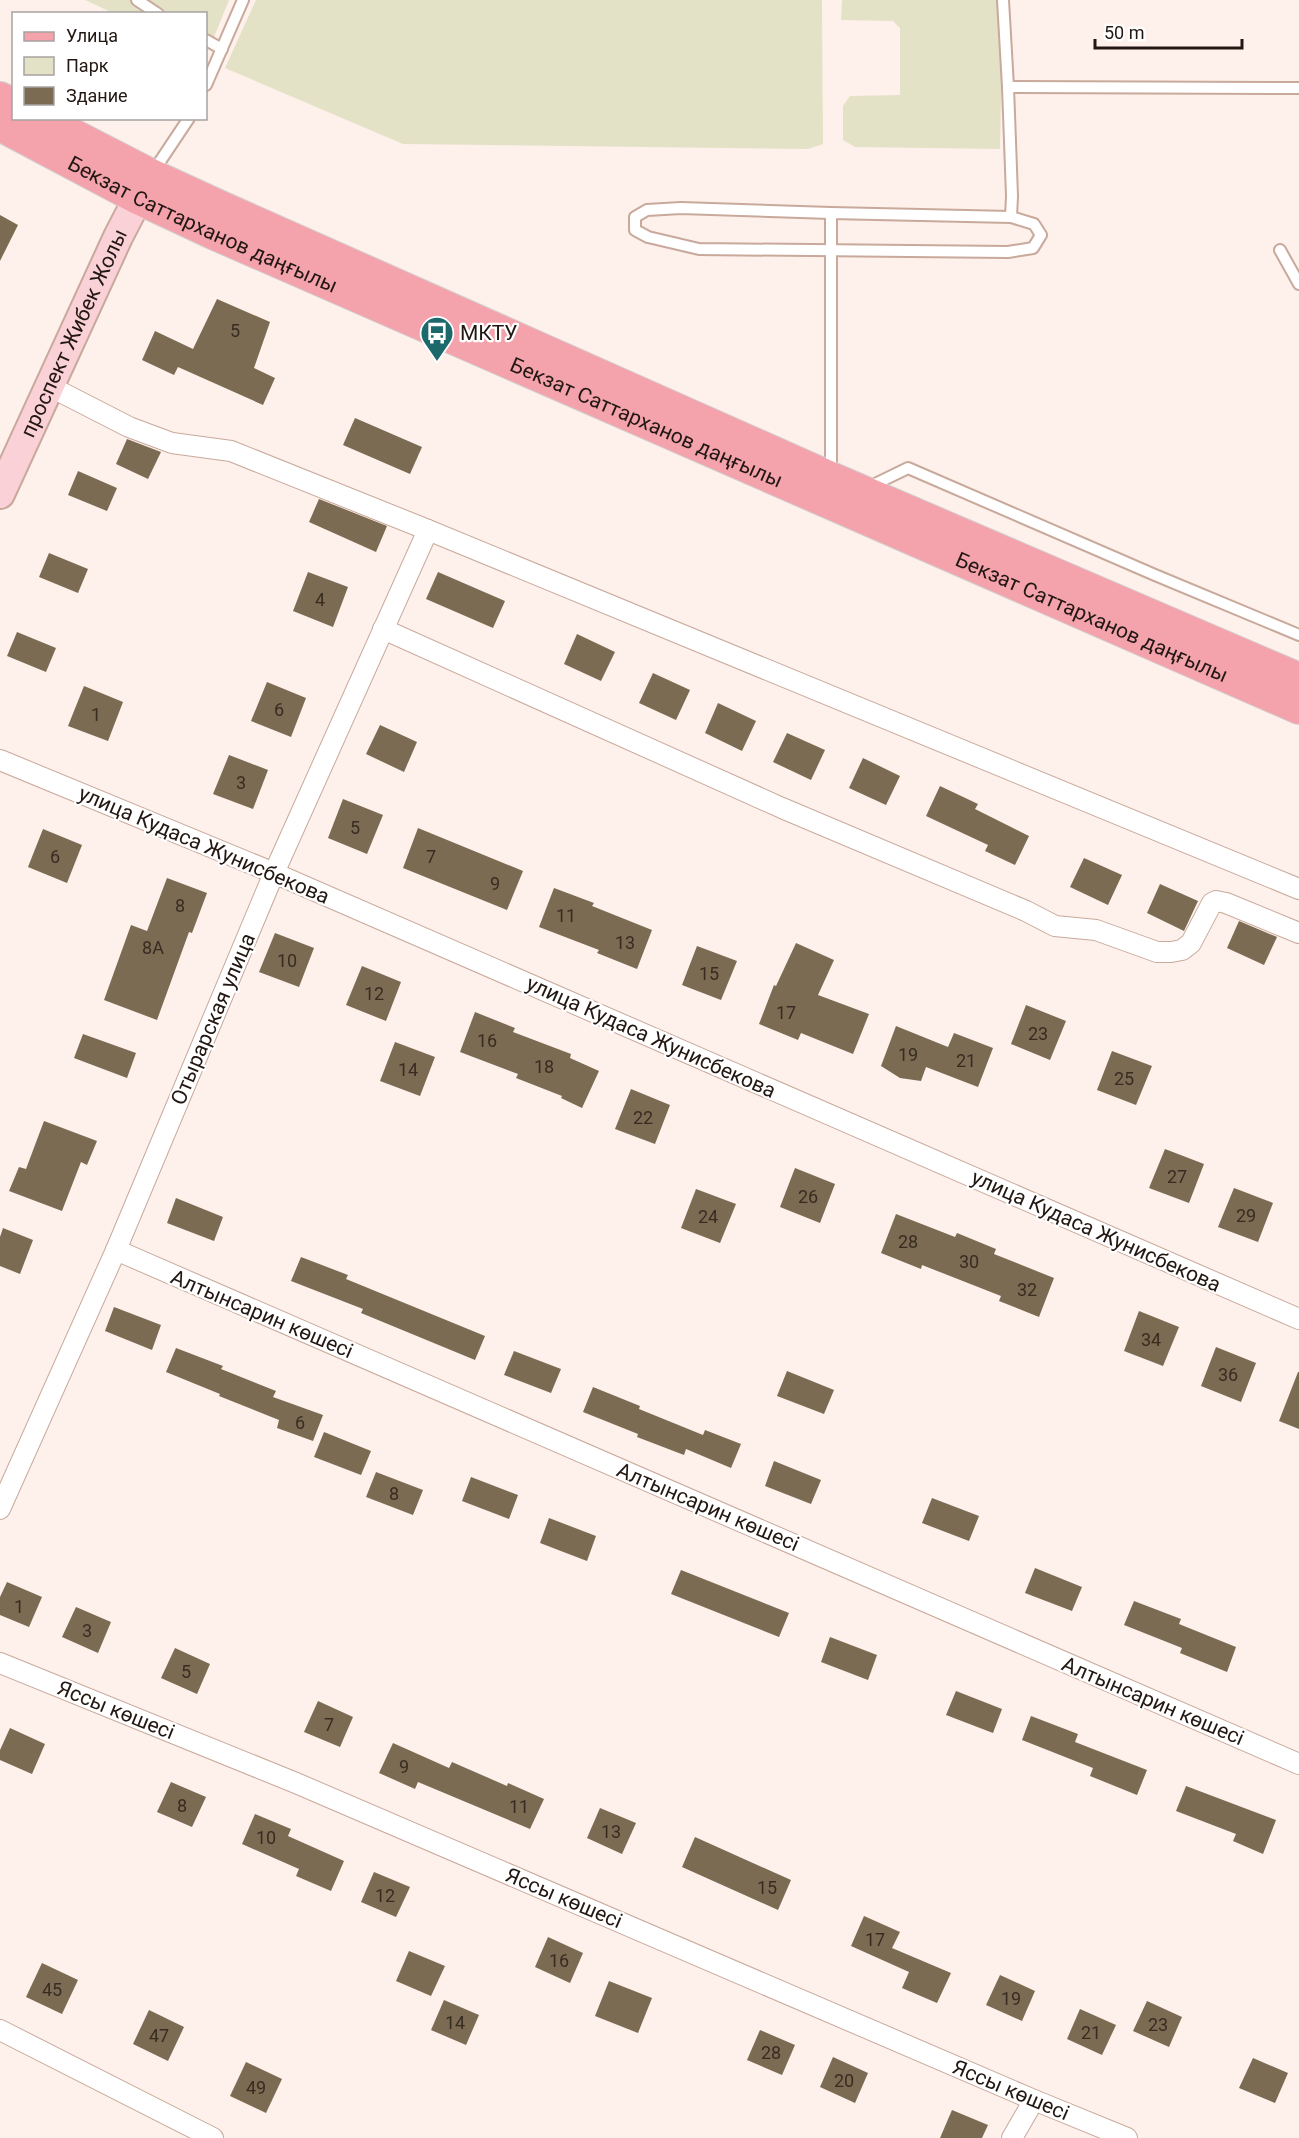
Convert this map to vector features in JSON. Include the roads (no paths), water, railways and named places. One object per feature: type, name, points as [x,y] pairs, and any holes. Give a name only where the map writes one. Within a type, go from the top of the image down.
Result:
[{"type":"main road","name":"Бекзат Саттарханов даңғылы","points":[[43,120],[215,234],[1299,708]]},
{"type":"main road","name":"Бекзат Саттарханов даңғылы","points":[[0,125],[1299,679]]},
{"type":"main road","name":"проспект Жибек Жолы","points":[[0,494],[119,235],[145,186]]},
{"type":"street","points":[[49,386],[129,427],[172,443],[231,452],[428,530],[1299,889]]},
{"type":"street","name":"Отырарская улица","points":[[0,1509],[116,1250],[274,873],[428,530]]},
{"type":"street","points":[[383,629],[782,808],[1026,911],[1055,926],[1096,930],[1157,952],[1171,952],[1182,950],[1191,943],[1212,903],[1216,901],[1299,933]]},
{"type":"street","name":"улица Кудаса Жунисбекова","points":[[0,760],[274,873],[1299,1319]]},
{"type":"street","name":"Алтынсарин көшесі","points":[[116,1250],[1299,1764]]},
{"type":"street","name":"Яссы көшесі","points":[[0,1663],[296,1783],[1127,2138]]},
{"type":"street","points":[[0,2030],[213,2138]]},
{"type":"street","points":[[1012,2138],[1034,2100]]},
{"type":"lane","points":[[137,0],[155,12]]},
{"type":"lane","points":[[207,83],[243,0]]},
{"type":"lane","points":[[1003,0],[1011,217]]},
{"type":"lane","points":[[207,41],[222,49]]},
{"type":"lane","points":[[1008,87],[1299,87]]},
{"type":"lane","points":[[145,186],[188,120]]},
{"type":"lane","points":[[681,208],[1011,217],[1034,224],[1041,235],[1033,248],[1008,252],[699,249],[648,237],[635,230],[635,217],[647,210],[681,208]]},
{"type":"lane","points":[[831,213],[831,478]]},
{"type":"lane","points":[[1280,250],[1299,284]]},
{"type":"lane","points":[[861,491],[908,468],[1143,570],[1299,634]]},
{"type":"place","name":"МКТУ","points":[[437,362]]}]
